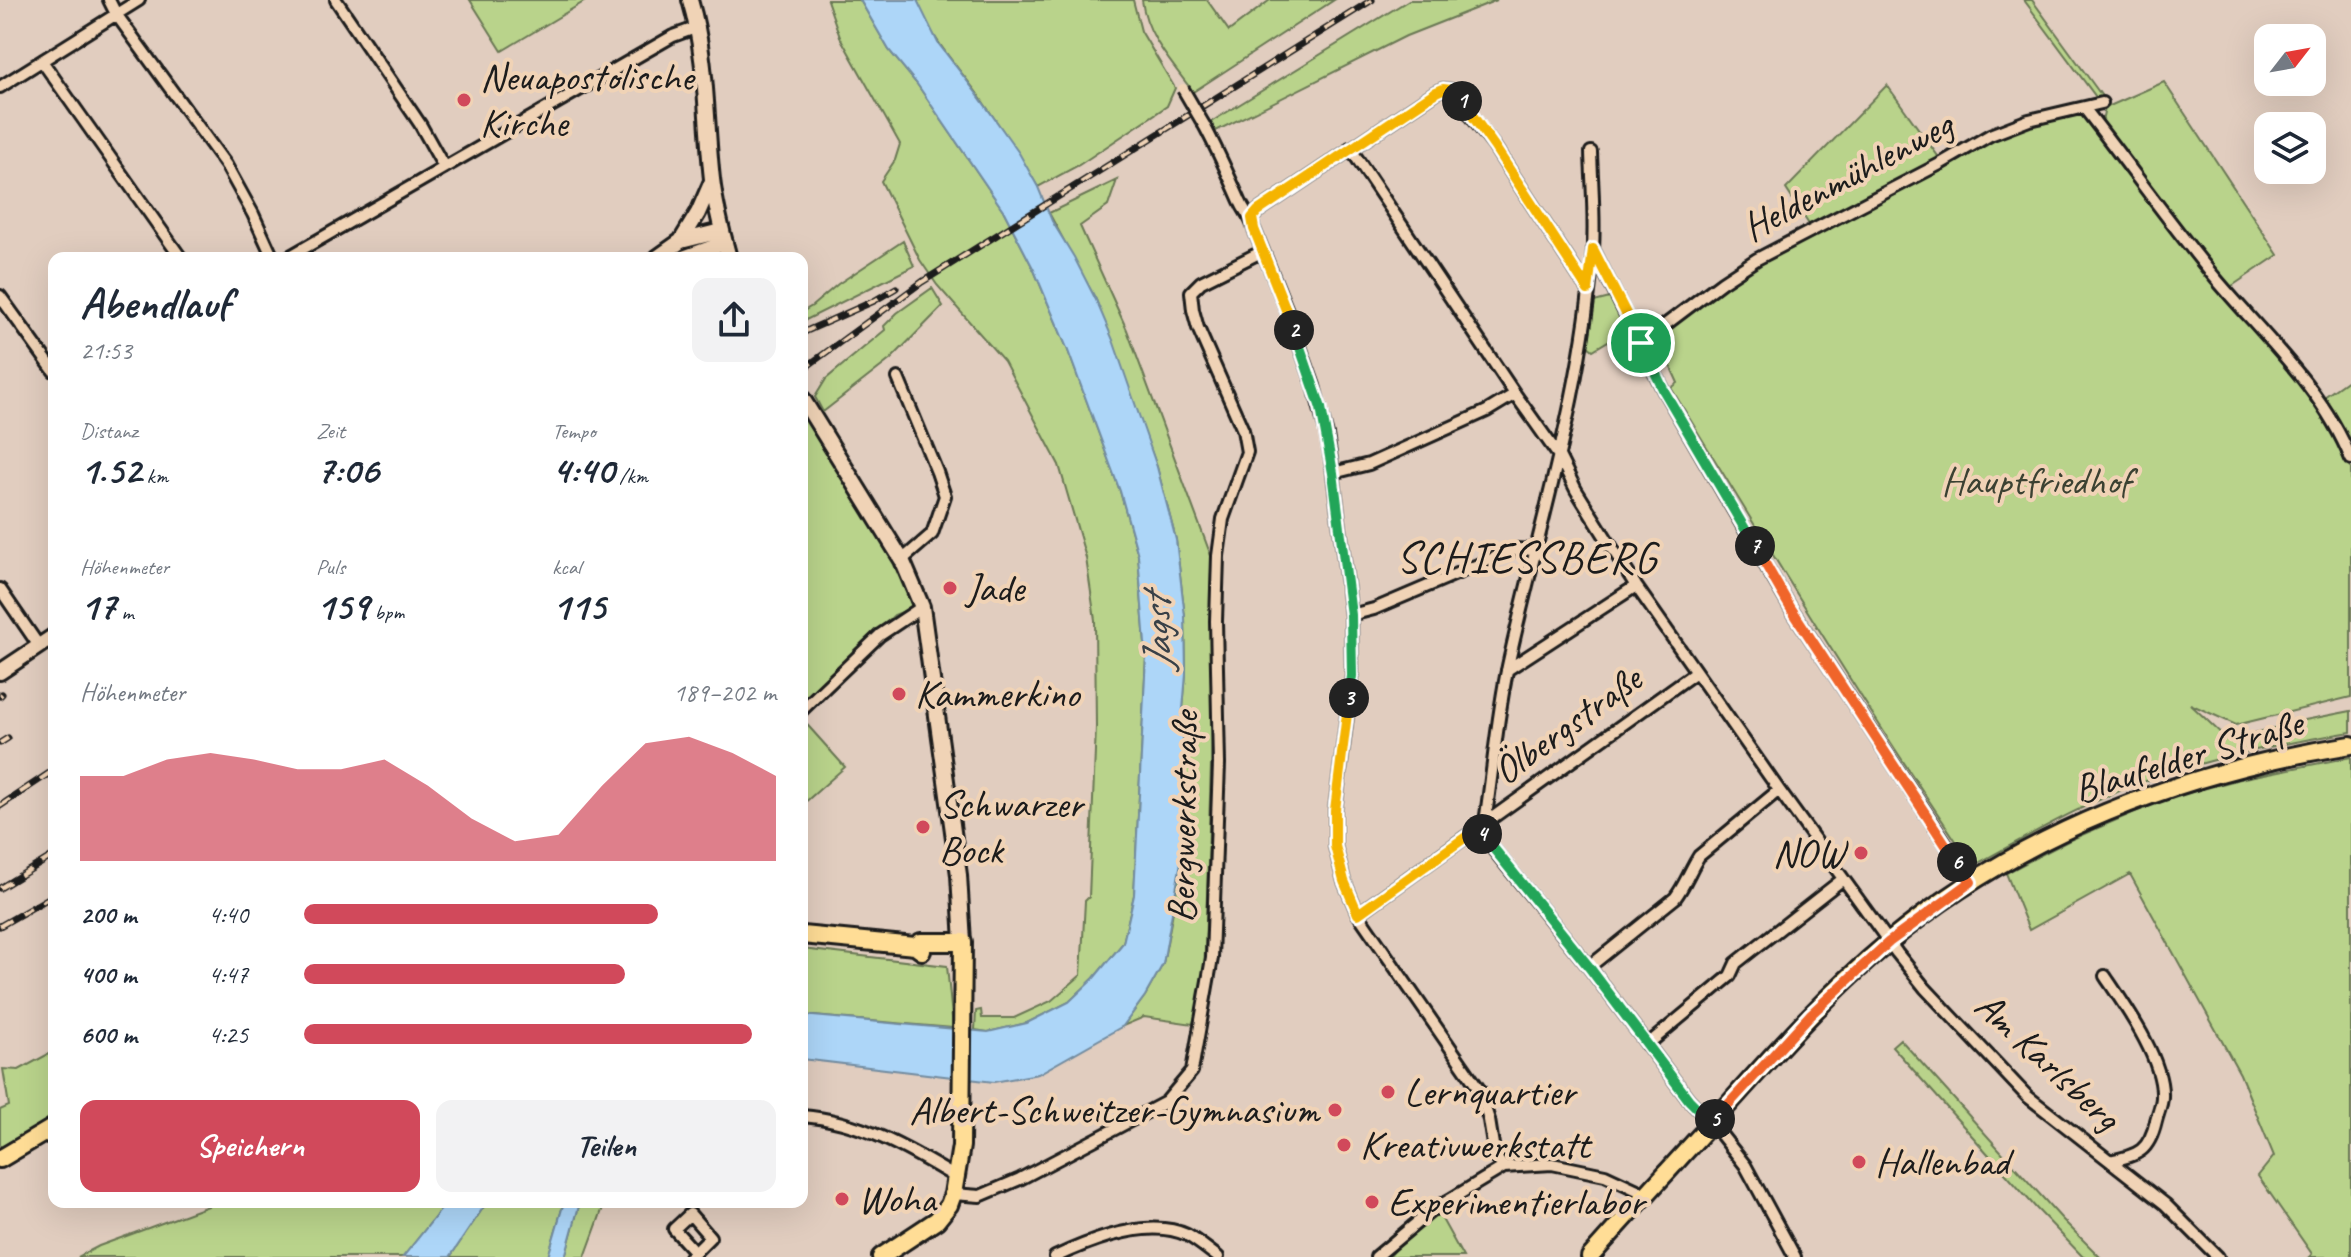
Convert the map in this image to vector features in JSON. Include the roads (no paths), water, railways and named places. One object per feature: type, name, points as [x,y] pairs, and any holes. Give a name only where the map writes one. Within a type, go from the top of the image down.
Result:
[{"type":"main road","points":[[690,0],[705,68],[712,180],[727,252]]},
{"type":"main road","points":[[665,252],[681,241],[698,213],[712,180]]},
{"type":"main road","points":[[681,241],[723,237]]},
{"type":"main road","points":[[694,252],[723,237]]},
{"type":"main road","points":[[808,408],[902,560],[922,607],[959,875],[963,1008],[961,1146],[955,1186],[949,1205],[937,1220],[881,1257]]},
{"type":"main road","points":[[0,672],[48,640]]},
{"type":"main road","name":"Blaufelder Straße","points":[[1590,1257],[1810,1015],[1889,942],[1971,882],[2064,829],[2169,788],[2290,755],[2351,745]]},
{"type":"main road","points":[[808,936],[915,946],[921,951],[963,948]]},
{"type":"main road","points":[[0,1159],[48,1131]]},
{"type":"street","points":[[109,0],[226,165],[270,252]]},
{"type":"street","points":[[0,87],[139,0]]},
{"type":"street","points":[[336,0],[420,124],[444,167]]},
{"type":"street","points":[[297,252],[673,36],[698,27]]},
{"type":"street","points":[[42,61],[177,252]]},
{"type":"street","points":[[1183,89],[1228,170],[1241,204],[1252,218],[1314,386],[1327,435],[1351,615],[1352,676],[1335,810],[1335,846],[1344,881],[1358,914],[1479,1089],[1489,1120],[1495,1157],[1504,1167]]},
{"type":"street","points":[[1252,218],[1436,92],[1451,90],[1494,146],[1588,290]]},
{"type":"street","name":"Heldenmühlenweg","points":[[1641,343],[1757,259],[1990,135],[2029,120],[2102,103]]},
{"type":"street","points":[[2085,109],[2204,265],[2303,380],[2335,425],[2351,459]]},
{"type":"street","name":"Am Karlsberg","points":[[1350,148],[1559,456],[1576,490],[1636,586],[1889,942],[1925,988],[2027,1096],[2110,1161],[2138,1155],[2153,1135],[2163,1096],[2156,1063],[2105,976]]},
{"type":"street","points":[[1591,152],[1593,249],[1578,364],[1507,670],[1481,826],[1689,1100],[1712,1123],[1745,1165],[1795,1257]]},
{"type":"street","points":[[1593,249],[1664,391],[1790,607],[1971,882]]},
{"type":"street","name":"Bergwerkstraße","points":[[955,1186],[980,1196],[1020,1179],[1166,1102],[1192,1071],[1212,958],[1219,764],[1218,556],[1223,519],[1247,452],[1243,430],[1198,328],[1190,297],[1194,286],[1263,251]]},
{"type":"street","points":[[0,296],[48,363]]},
{"type":"street","points":[[898,378],[945,496],[932,535],[902,560]]},
{"type":"street","points":[[1333,473],[1369,464],[1487,411],[1515,394]]},
{"type":"street","points":[[1351,615],[1374,609],[1515,549],[1535,550]]},
{"type":"street","points":[[1507,670],[1636,586]]},
{"type":"street","points":[[0,589],[39,646]]},
{"type":"street","points":[[808,704],[880,635],[922,607]]},
{"type":"street","name":"Ölbergstraße","points":[[1358,914],[1696,672]]},
{"type":"street","points":[[1589,967],[1675,898],[1699,856],[1779,790]]},
{"type":"street","points":[[1647,1045],[1730,976],[1736,963],[1843,879]]},
{"type":"street","points":[[808,1117],[864,1130],[887,1139],[955,1186]]},
{"type":"street","points":[[2110,1161],[2165,1204],[2218,1257]]},
{"type":"street","points":[[1376,1257],[1431,1211],[1504,1167],[1552,1164],[1605,1175],[1646,1194]]},
{"type":"street","points":[[1055,1257],[1085,1243],[1126,1232],[1166,1229],[1188,1236],[1218,1257]]},
{"type":"water","name":"Jagst","points":[[860,0],[917,0],[938,43],[1019,153],[1038,187],[1113,340],[1157,467],[1176,540],[1185,617],[1183,850],[1163,964],[1123,1026],[1038,1074],[994,1082],[808,1060],[808,1016],[988,1032],[1027,1023],[1069,1002],[1123,943],[1134,895],[1146,656],[1138,555],[1120,491],[1067,348],[1034,270],[1003,210],[917,84],[889,50]]},
{"type":"water","points":[[442,1208],[483,1208],[450,1257],[403,1257]]},
{"type":"water","points":[[562,1208],[578,1208],[565,1257],[548,1257]]},
{"type":"railway","points":[[808,366],[922,282],[1372,0]]},
{"type":"railway","points":[[808,330],[896,288]]},
{"type":"railway","points":[[0,743],[8,738]]},
{"type":"railway","points":[[0,806],[48,774]]},
{"type":"railway","points":[[0,888],[48,859]]},
{"type":"railway","points":[[0,926],[48,898]]},
{"type":"place","name":"Neuapostolische Kirche","points":[[464,100]]},
{"type":"place","name":"Jade","points":[[950,588]]},
{"type":"place","name":"Kammerkino","points":[[899,694]]},
{"type":"place","name":"Schwarzer Bock","points":[[923,827]]},
{"type":"place","name":"NOW","points":[[1861,853]]},
{"type":"place","name":"Lernquartier","points":[[1388,1092]]},
{"type":"place","name":"Albert-Schweitzer-Gymnasium","points":[[1335,1110]]},
{"type":"place","name":"Kreativwerkstatt","points":[[1344,1145]]},
{"type":"place","name":"Hallenbad","points":[[1859,1162]]},
{"type":"place","name":"Woha","points":[[842,1199]]},
{"type":"place","name":"Experimentierlabor","points":[[1372,1202]]},
{"type":"district","name":"SCHIESSBERG","points":[[1527,557]]},
{"type":"park label","name":"Hauptfriedhof","points":[[2036,481]]}]
